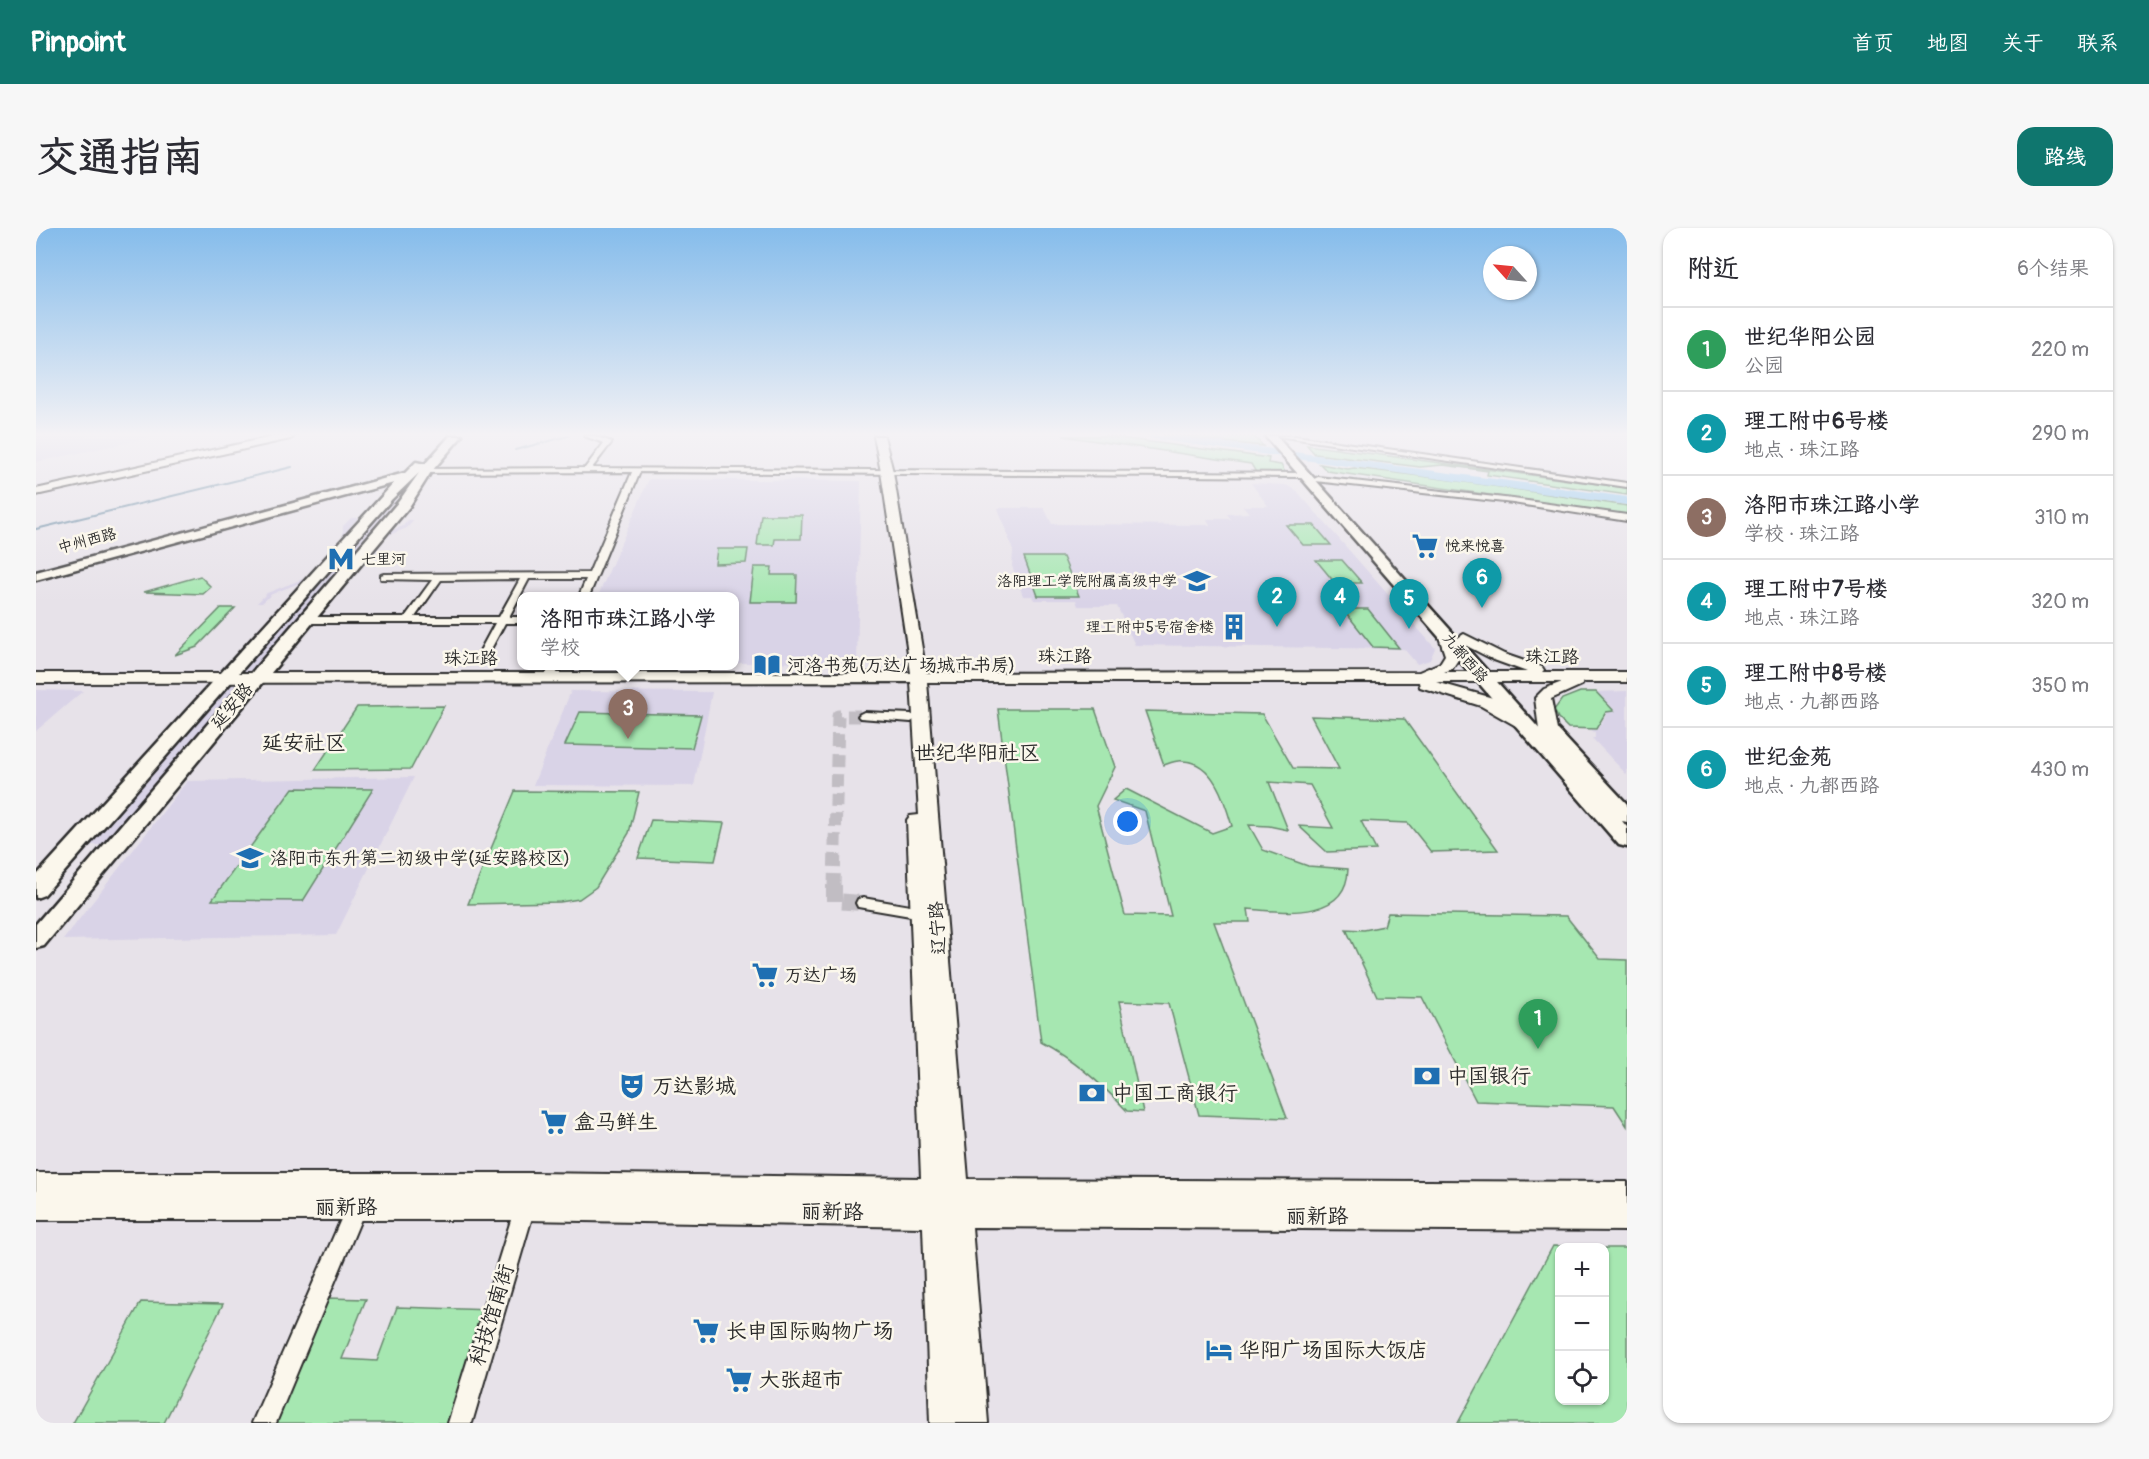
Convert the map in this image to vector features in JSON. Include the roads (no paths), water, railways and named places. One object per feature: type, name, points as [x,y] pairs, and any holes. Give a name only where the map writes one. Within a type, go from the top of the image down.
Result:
[{"type":"main road","name":"中州西路","points":[[36,574],[348,492]]},
{"type":"main road","name":"中州西路","points":[[36,574],[352,492]]},
{"type":"main road","points":[[352,492],[378,492],[388,496]]},
{"type":"main road","name":"延安路","points":[[36,890],[394,492]]},
{"type":"main road","name":"延安路","points":[[36,940],[404,504],[410,492]]},
{"type":"main road","name":"辽宁路","points":[[886,492],[914,679],[946,1202],[947,1423]]},
{"type":"main road","name":"九都西路","points":[[1323,492],[1491,678],[1548,730],[1627,816]]},
{"type":"main road","points":[[1410,679],[1446,666],[1453,655],[1455,638],[1519,665],[1570,679]]},
{"type":"main road","name":"珠江路","points":[[254,681],[553,671],[914,679]]},
{"type":"main road","name":"珠江路","points":[[36,678],[254,681],[1570,679],[1627,677]]},
{"type":"main road","name":"九都西路","points":[[1491,678],[1525,726],[1627,840]]},
{"type":"main road","name":"辽宁路","points":[[914,679],[911,718],[922,913],[946,1202],[971,1423]]},
{"type":"main road","points":[[1410,679],[1487,702],[1525,726]]},
{"type":"main road","points":[[1548,730],[1543,698],[1570,679]]},
{"type":"main road","name":"珠江路","points":[[1570,679],[1627,683]]},
{"type":"main road","name":"珠江路","points":[[36,684],[223,681]]},
{"type":"main road","name":"丽新路","points":[[36,1185],[531,1185],[946,1202],[1627,1218]]},
{"type":"main road","name":"丽新路","points":[[36,1207],[525,1207],[1627,1195]]},
{"type":"street","points":[[586,592],[628,492]]},
{"type":"street","points":[[1443,492],[1627,518]]},
{"type":"street","points":[[409,620],[439,576]]},
{"type":"street","points":[[517,592],[526,576]]},
{"type":"street","points":[[384,577],[592,576]]},
{"type":"street","points":[[480,660],[517,592]]},
{"type":"street","points":[[306,620],[517,620]]},
{"type":"street","points":[[864,716],[911,718]]},
{"type":"street","points":[[863,903],[922,913]]},
{"type":"street","points":[[264,1423],[356,1207]]},
{"type":"street","name":"科技馆南街","points":[[460,1423],[525,1207]]},
{"type":"waterway","points":[[36,529],[190,492]]},
{"type":"waterway","points":[[1560,492],[1627,501]]},
{"type":"tunnel","points":[[834,887],[838,716],[864,716]]},
{"type":"tunnel","points":[[834,887],[834,901],[863,903]]},
{"type":"place","name":"悦来悦喜","points":[[1425,546]]},
{"type":"place","name":"七里河","points":[[341,559]]},
{"type":"place","name":"洛阳理工学院附属高级中学","points":[[1197,581]]},
{"type":"place","name":"世纪金苑","points":[[1482,608]]},
{"type":"place","name":"理工附中5号宿舍楼","points":[[1234,627]]},
{"type":"place","name":"理工附中6号楼","points":[[1277,627]]},
{"type":"place","name":"理工附中7号楼","points":[[1340,627]]},
{"type":"place","name":"理工附中8号楼","points":[[1409,629]]},
{"type":"place","name":"河洛书苑(万达广场城市书房)","points":[[767,665]]},
{"type":"place","name":"洛阳市珠江路小学","points":[[628,739]]},
{"type":"place","name":"洛阳市东升第二初级中学(延安路校区)","points":[[250,858]]},
{"type":"place","name":"万达广场","points":[[765,975]]},
{"type":"place","name":"世纪华阳公园","points":[[1538,1049]]},
{"type":"place","name":"中国银行","points":[[1427,1076]]},
{"type":"place","name":"万达影城","points":[[632,1086]]},
{"type":"place","name":"中国工商银行","points":[[1092,1093]]},
{"type":"place","name":"盒马鲜生","points":[[554,1122]]},
{"type":"place","name":"长申国际购物广场","points":[[706,1331]]},
{"type":"place","name":"华阳广场国际大饭店","points":[[1219,1350]]},
{"type":"place","name":"大张超市","points":[[739,1380]]},
{"type":"district","name":"延安社区","points":[[304,743]]},
{"type":"district","name":"世纪华阳社区","points":[[977,753]]}]
